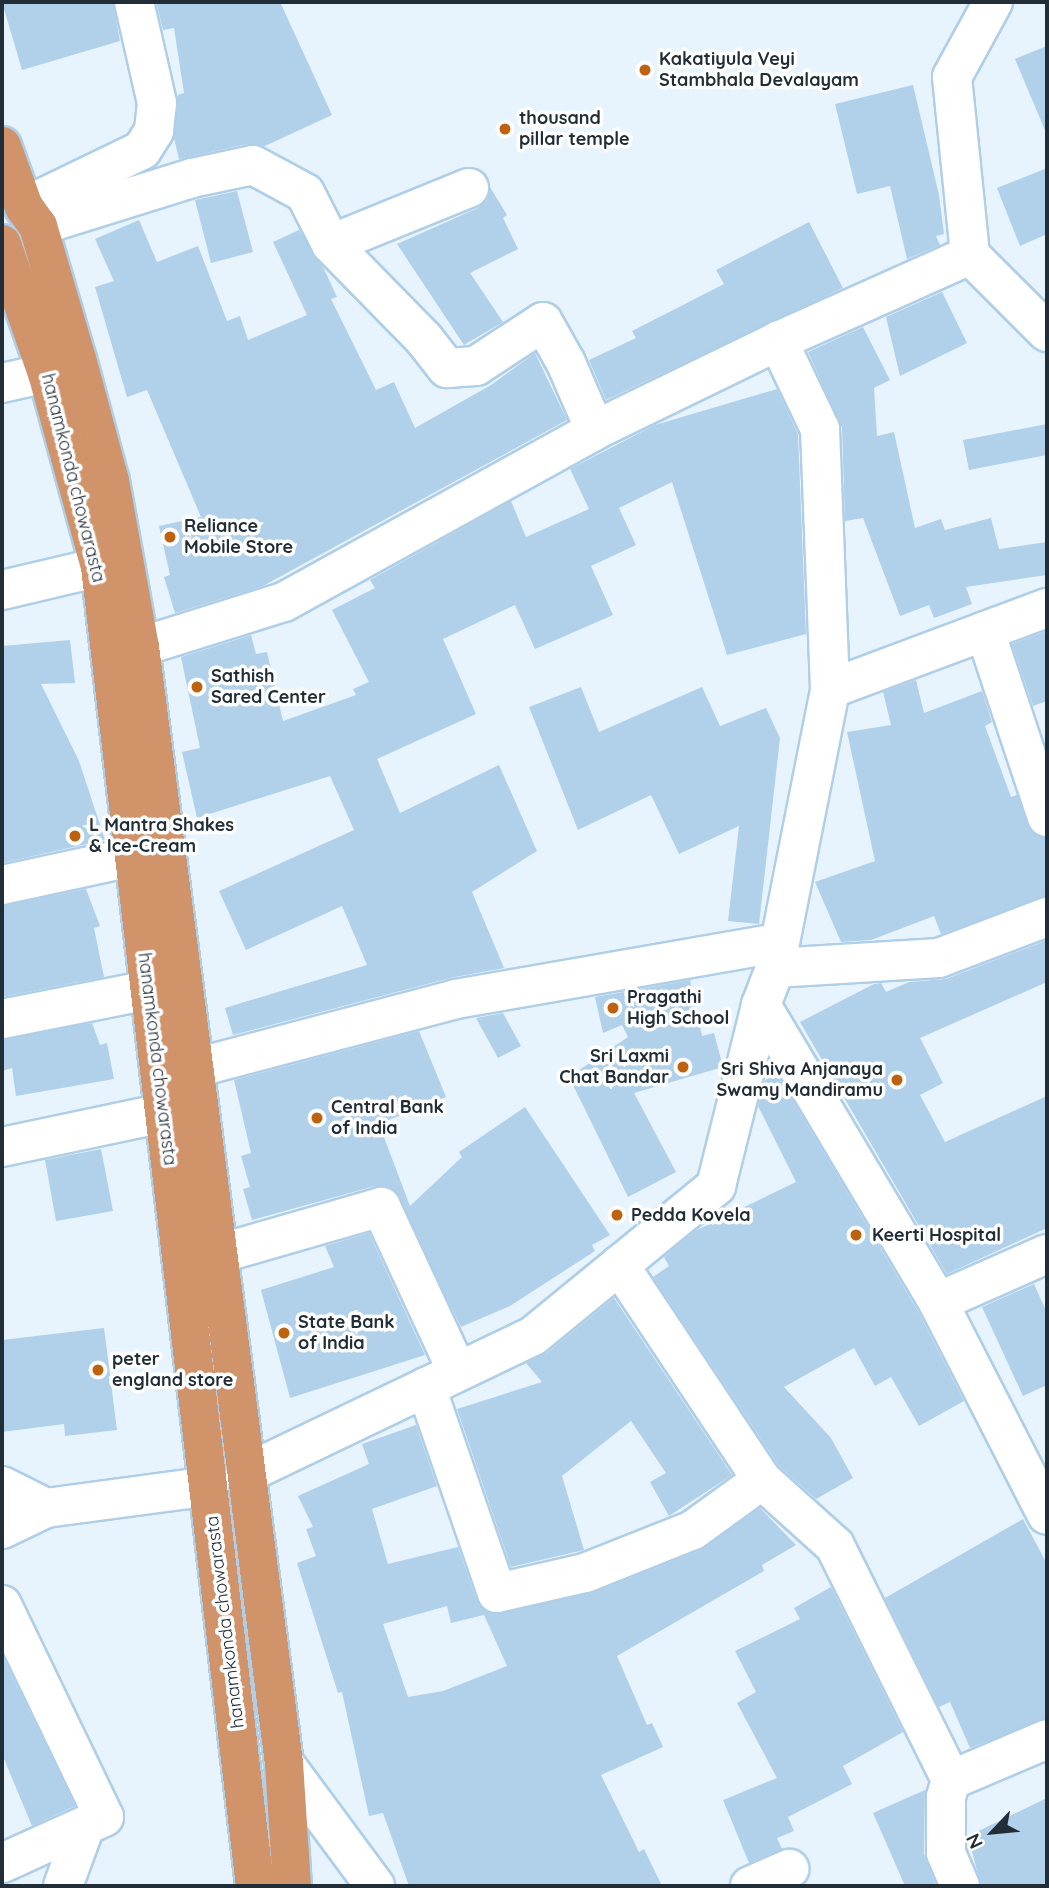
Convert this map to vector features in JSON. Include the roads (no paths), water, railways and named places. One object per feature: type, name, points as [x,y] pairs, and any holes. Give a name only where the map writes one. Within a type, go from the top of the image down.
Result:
[{"type":"highway","points":[[2,146],[31,217],[110,481],[141,647],[172,1087],[215,1255],[227,1480],[284,1763],[292,1886]]},
{"type":"highway","name":"hanamkonda chowarasta","points":[[2,244],[47,373],[100,567],[148,990],[172,1087],[227,1480],[254,1886]]},
{"type":"street","points":[[31,217],[142,150],[154,131],[157,103],[134,2]]},
{"type":"street","points":[[993,2],[952,77],[970,255],[1047,332]]},
{"type":"street","points":[[31,217],[253,165],[304,192],[331,244],[424,339],[447,368],[476,366],[543,322],[566,363],[595,430]]},
{"type":"street","points":[[331,244],[469,188]]},
{"type":"street","points":[[141,647],[284,602],[595,430],[778,341],[970,255]]},
{"type":"street","points":[[2,1529],[46,1508],[227,1480],[533,1336],[716,1186],[776,955],[830,689],[820,429],[778,341]]},
{"type":"street","points":[[2,383],[47,373]]},
{"type":"street","points":[[2,590],[100,567]]},
{"type":"street","points":[[830,689],[1047,608]]},
{"type":"street","points":[[985,631],[1047,817]]},
{"type":"street","points":[[2,885],[132,857]]},
{"type":"street","points":[[2,1147],[172,1087],[456,999],[776,955],[939,958],[1047,917]]},
{"type":"street","points":[[2,1019],[148,990]]},
{"type":"street","points":[[761,1005],[937,1302],[1047,1515]]},
{"type":"street","points":[[215,1255],[381,1207],[442,1379],[497,1593],[585,1573],[693,1530],[762,1480]]},
{"type":"street","points":[[937,1302],[1047,1254]]},
{"type":"street","points":[[619,1265],[762,1480],[835,1546],[951,1780],[946,1797],[946,1853],[960,1886]]},
{"type":"street","points":[[2,1486],[46,1508]]},
{"type":"street","points":[[2,1605],[104,1817],[2,1863]]},
{"type":"street","points":[[951,1780],[1047,1739]]},
{"type":"street","points":[[284,1763],[375,1886]]},
{"type":"street","points":[[63,1886],[85,1825]]},
{"type":"street","points":[[750,1886],[789,1869]]},
{"type":"place","name":"Kakatiyula Veyi Stambhala Devalayam","points":[[645,70]]},
{"type":"place","name":"thousand pillar temple","points":[[505,129]]},
{"type":"place","name":"Reliance Mobile Store","points":[[170,537]]},
{"type":"place","name":"Sathish Sared Center","points":[[197,687]]},
{"type":"place","name":"L Mantra Shakes & Ice-Cream","points":[[75,836]]},
{"type":"place","name":"Pragathi High School","points":[[613,1008]]},
{"type":"place","name":"Sri Laxmi Chat Bandar","points":[[683,1067]]},
{"type":"place","name":"Sri Shiva Anjanaya Swamy Mandiramu","points":[[897,1080]]},
{"type":"place","name":"Central Bank of India","points":[[317,1118]]},
{"type":"place","name":"Pedda Kovela","points":[[617,1215]]},
{"type":"place","name":"Keerti Hospital","points":[[856,1235]]},
{"type":"place","name":"State Bank of India","points":[[284,1333]]},
{"type":"place","name":"peter england store","points":[[98,1370]]}]
